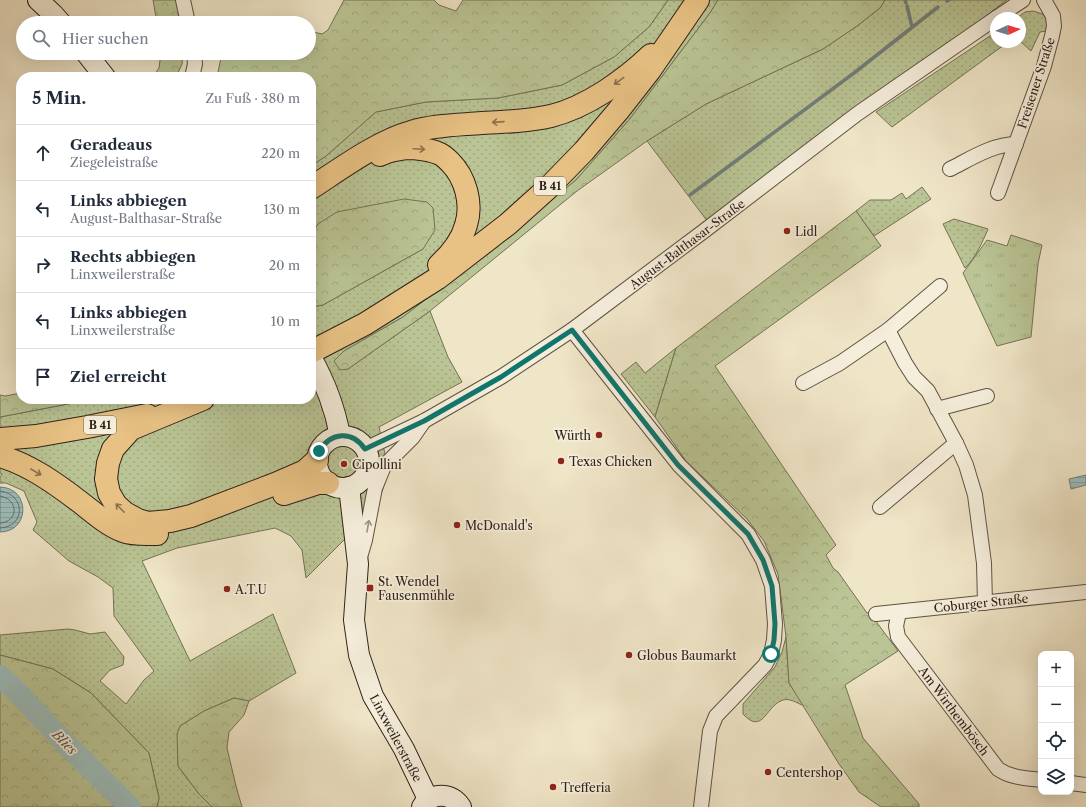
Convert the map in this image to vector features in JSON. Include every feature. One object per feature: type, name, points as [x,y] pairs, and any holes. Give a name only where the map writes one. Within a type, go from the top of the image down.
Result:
[{"type":"highway","points":[[316,185],[347,164],[387,141],[409,132],[434,126],[526,120],[552,116],[572,109],[592,99],[615,84],[646,59],[670,36],[697,2]]},
{"type":"highway","name":"B 41","points":[[316,349],[364,324],[438,278],[508,224],[548,188],[584,151],[618,111],[650,70],[697,2]]},
{"type":"highway","points":[[316,197],[353,171],[383,153],[407,148],[425,149],[442,154],[455,167],[464,184],[469,204],[467,224],[460,241],[445,260],[421,281],[364,324]]},
{"type":"highway","name":"B 41","points":[[0,439],[36,436],[87,427],[144,415],[180,404]]},
{"type":"highway","points":[[190,404],[131,429],[113,449],[108,463],[106,479],[109,492],[116,504],[126,513],[138,520],[148,523],[170,521],[191,516],[306,471],[317,460]]},
{"type":"highway","points":[[0,456],[30,468],[55,483],[111,525],[124,531],[142,534],[170,533],[318,483],[338,485]]},
{"type":"main road","points":[[38,0],[56,16]]},
{"type":"main road","points":[[92,60],[101,72]]},
{"type":"main road","points":[[316,366],[324,381],[337,418],[340,436]]},
{"type":"main road","points":[[317,460],[319,451],[324,444],[333,438],[340,436],[350,437],[357,440],[365,449],[368,457],[366,472],[362,478],[357,483],[338,485]]},
{"type":"main road","name":"Linxweilerstraße","points":[[317,460],[318,470],[324,479],[338,485],[358,564],[354,620],[359,655],[373,696],[404,749],[425,803],[434,796],[447,796],[453,799],[460,807]]},
{"type":"street","points":[[183,0],[186,16]]},
{"type":"street","name":"August-Balthasar-Straße","points":[[1005,12],[1023,0]]},
{"type":"street","name":"Freisener Straße","points":[[998,193],[1044,66],[1054,26],[1053,16],[1044,0]]},
{"type":"street","name":"August-Balthasar-Straße","points":[[365,449],[424,421],[501,377],[572,330],[704,232],[857,114],[990,22]]},
{"type":"street","points":[[193,72],[195,60]]},
{"type":"street","name":"Freisener Straße","points":[[950,169],[1001,146],[1016,144]]},
{"type":"street","points":[[803,383],[840,363],[888,330],[940,286]]},
{"type":"street","points":[[572,330],[678,465],[748,534],[763,560],[772,586],[775,624],[771,654],[764,665],[716,716],[710,730],[701,807]]},
{"type":"street","points":[[888,330],[914,377],[928,391],[966,465],[975,495],[984,563],[985,603]]},
{"type":"street","points":[[937,409],[987,396]]},
{"type":"street","points":[[358,564],[366,540],[375,488],[384,466],[413,437],[424,421]]},
{"type":"street","points":[[880,507],[956,443]]},
{"type":"street","name":"Coburger Straße","points":[[876,614],[1086,592]]},
{"type":"street","name":"Am Wirthembösch","points":[[899,612],[896,626],[898,637],[998,769],[1005,774],[1014,777],[1038,780]]},
{"type":"street","points":[[1074,783],[1086,785]]},
{"type":"green space","points":[[153,0],[177,0],[180,16],[156,16]]},
{"type":"green space","points":[[344,0],[434,0],[439,5],[456,11],[463,0],[668,0],[649,27],[614,57],[562,85],[498,98],[426,102],[376,112],[326,156],[316,163],[316,72],[218,72],[221,60],[316,60],[316,33],[322,34],[328,30]]},
{"type":"green space","points":[[668,0],[718,0],[710,13],[629,120],[576,180],[504,239],[403,317],[344,351],[334,361],[348,369],[430,311],[448,357],[462,382],[379,427],[389,472],[376,508],[306,578],[302,550],[291,536],[275,528],[177,548],[142,561],[190,661],[273,614],[296,673],[249,701],[234,698],[204,711],[180,726],[178,766],[199,794],[212,807],[157,807],[159,798],[149,753],[91,693],[53,669],[0,655],[0,635],[68,629],[90,634],[105,632],[124,657],[123,665],[110,670],[100,681],[126,704],[144,680],[154,671],[114,616],[113,588],[98,577],[69,561],[33,530],[37,522],[24,491],[6,483],[0,483],[0,477],[2,474],[0,473],[0,417],[68,404],[316,404],[316,306],[323,305],[423,249],[318,224],[316,227],[316,163],[326,156],[376,112],[426,102],[498,98],[562,85],[614,57],[649,27]]},
{"type":"green space","points":[[718,0],[885,0],[880,8],[823,49],[706,104],[647,141],[577,191],[430,311],[348,369],[340,370],[334,361],[344,351],[403,317],[504,239],[576,180],[629,120],[710,13]]},
{"type":"green space","points":[[885,0],[1007,0],[711,226],[647,141],[706,104],[823,49],[880,8]]},
{"type":"green space","points":[[1033,11],[1043,14],[1048,22],[1047,31],[1040,32],[1031,51],[1026,46],[1025,12]]},
{"type":"green space","points":[[990,36],[990,48],[1000,48],[892,127],[876,112]]},
{"type":"green space","points":[[160,60],[182,60],[178,72],[156,72],[159,68]]},
{"type":"green space","points":[[922,187],[931,199],[874,236],[856,211],[870,200],[891,200],[902,193],[906,199]]},
{"type":"green space","points":[[404,199],[427,202],[433,208],[435,230],[423,249],[323,305],[316,306],[316,227],[318,224],[337,212]]},
{"type":"green space","points":[[856,211],[881,246],[715,366],[836,545],[826,555],[833,568],[838,572],[867,613],[869,612],[898,651],[845,685],[863,738],[919,804],[919,807],[881,807],[859,792],[839,764],[789,683],[786,637],[778,574],[764,541],[747,519],[686,461],[655,417],[676,348]]},
{"type":"green space","points":[[954,219],[988,229],[976,255],[965,268],[943,224]]},
{"type":"green space","points":[[1011,235],[1042,245],[1038,264],[1031,337],[997,346],[963,273],[987,240],[1007,246]]},
{"type":"green space","points":[[676,348],[655,417],[621,374],[636,362],[645,373]]},
{"type":"green space","points":[[16,394],[16,404],[68,404],[0,417],[0,395],[5,396]]},
{"type":"green space","points":[[786,637],[789,683],[804,706],[791,700],[783,700],[772,707],[760,721],[755,722],[743,714],[743,704],[775,667],[782,652]]},
{"type":"green space","points":[[0,655],[53,669],[91,693],[149,753],[159,798],[157,807],[0,807]]},
{"type":"green space","points":[[234,698],[249,701],[244,715],[229,732],[227,748],[242,807],[212,807],[199,794],[178,766],[177,734],[180,726],[204,711]]},
{"type":"water","points":[[1086,475],[1086,485],[1071,489],[1069,479]]},
{"type":"water","points":[[0,487],[10,489],[17,494],[22,502],[23,510],[17,525],[10,530],[0,532]]},
{"type":"waterway","points":[[907,6],[912,27]]},
{"type":"waterway","points":[[690,195],[854,73],[938,7]]},
{"type":"waterway","name":"Blies","points":[[0,676],[130,807]]},
{"type":"place","name":"Lidl","points":[[787,231]]},
{"type":"place","name":"Würth","points":[[599,435]]},
{"type":"place","name":"Texas Chicken","points":[[561,461]]},
{"type":"place","name":"Cipollini","points":[[344,464]]},
{"type":"place","name":"McDonald's","points":[[457,525]]},
{"type":"place","name":"St. Wendel Fausenmühle","points":[[370,588]]},
{"type":"place","name":"A.T.U","points":[[227,589]]},
{"type":"place","name":"Globus Baumarkt","points":[[629,655]]},
{"type":"place","name":"Centershop","points":[[768,772]]},
{"type":"place","name":"Trefferia","points":[[553,787]]},
{"type":"route","points":[[319,451],[324,444],[333,438],[340,436],[350,437],[357,440],[365,449],[424,421],[501,377],[572,330],[678,465],[748,534],[763,560],[772,586],[775,624],[771,654]]}]
